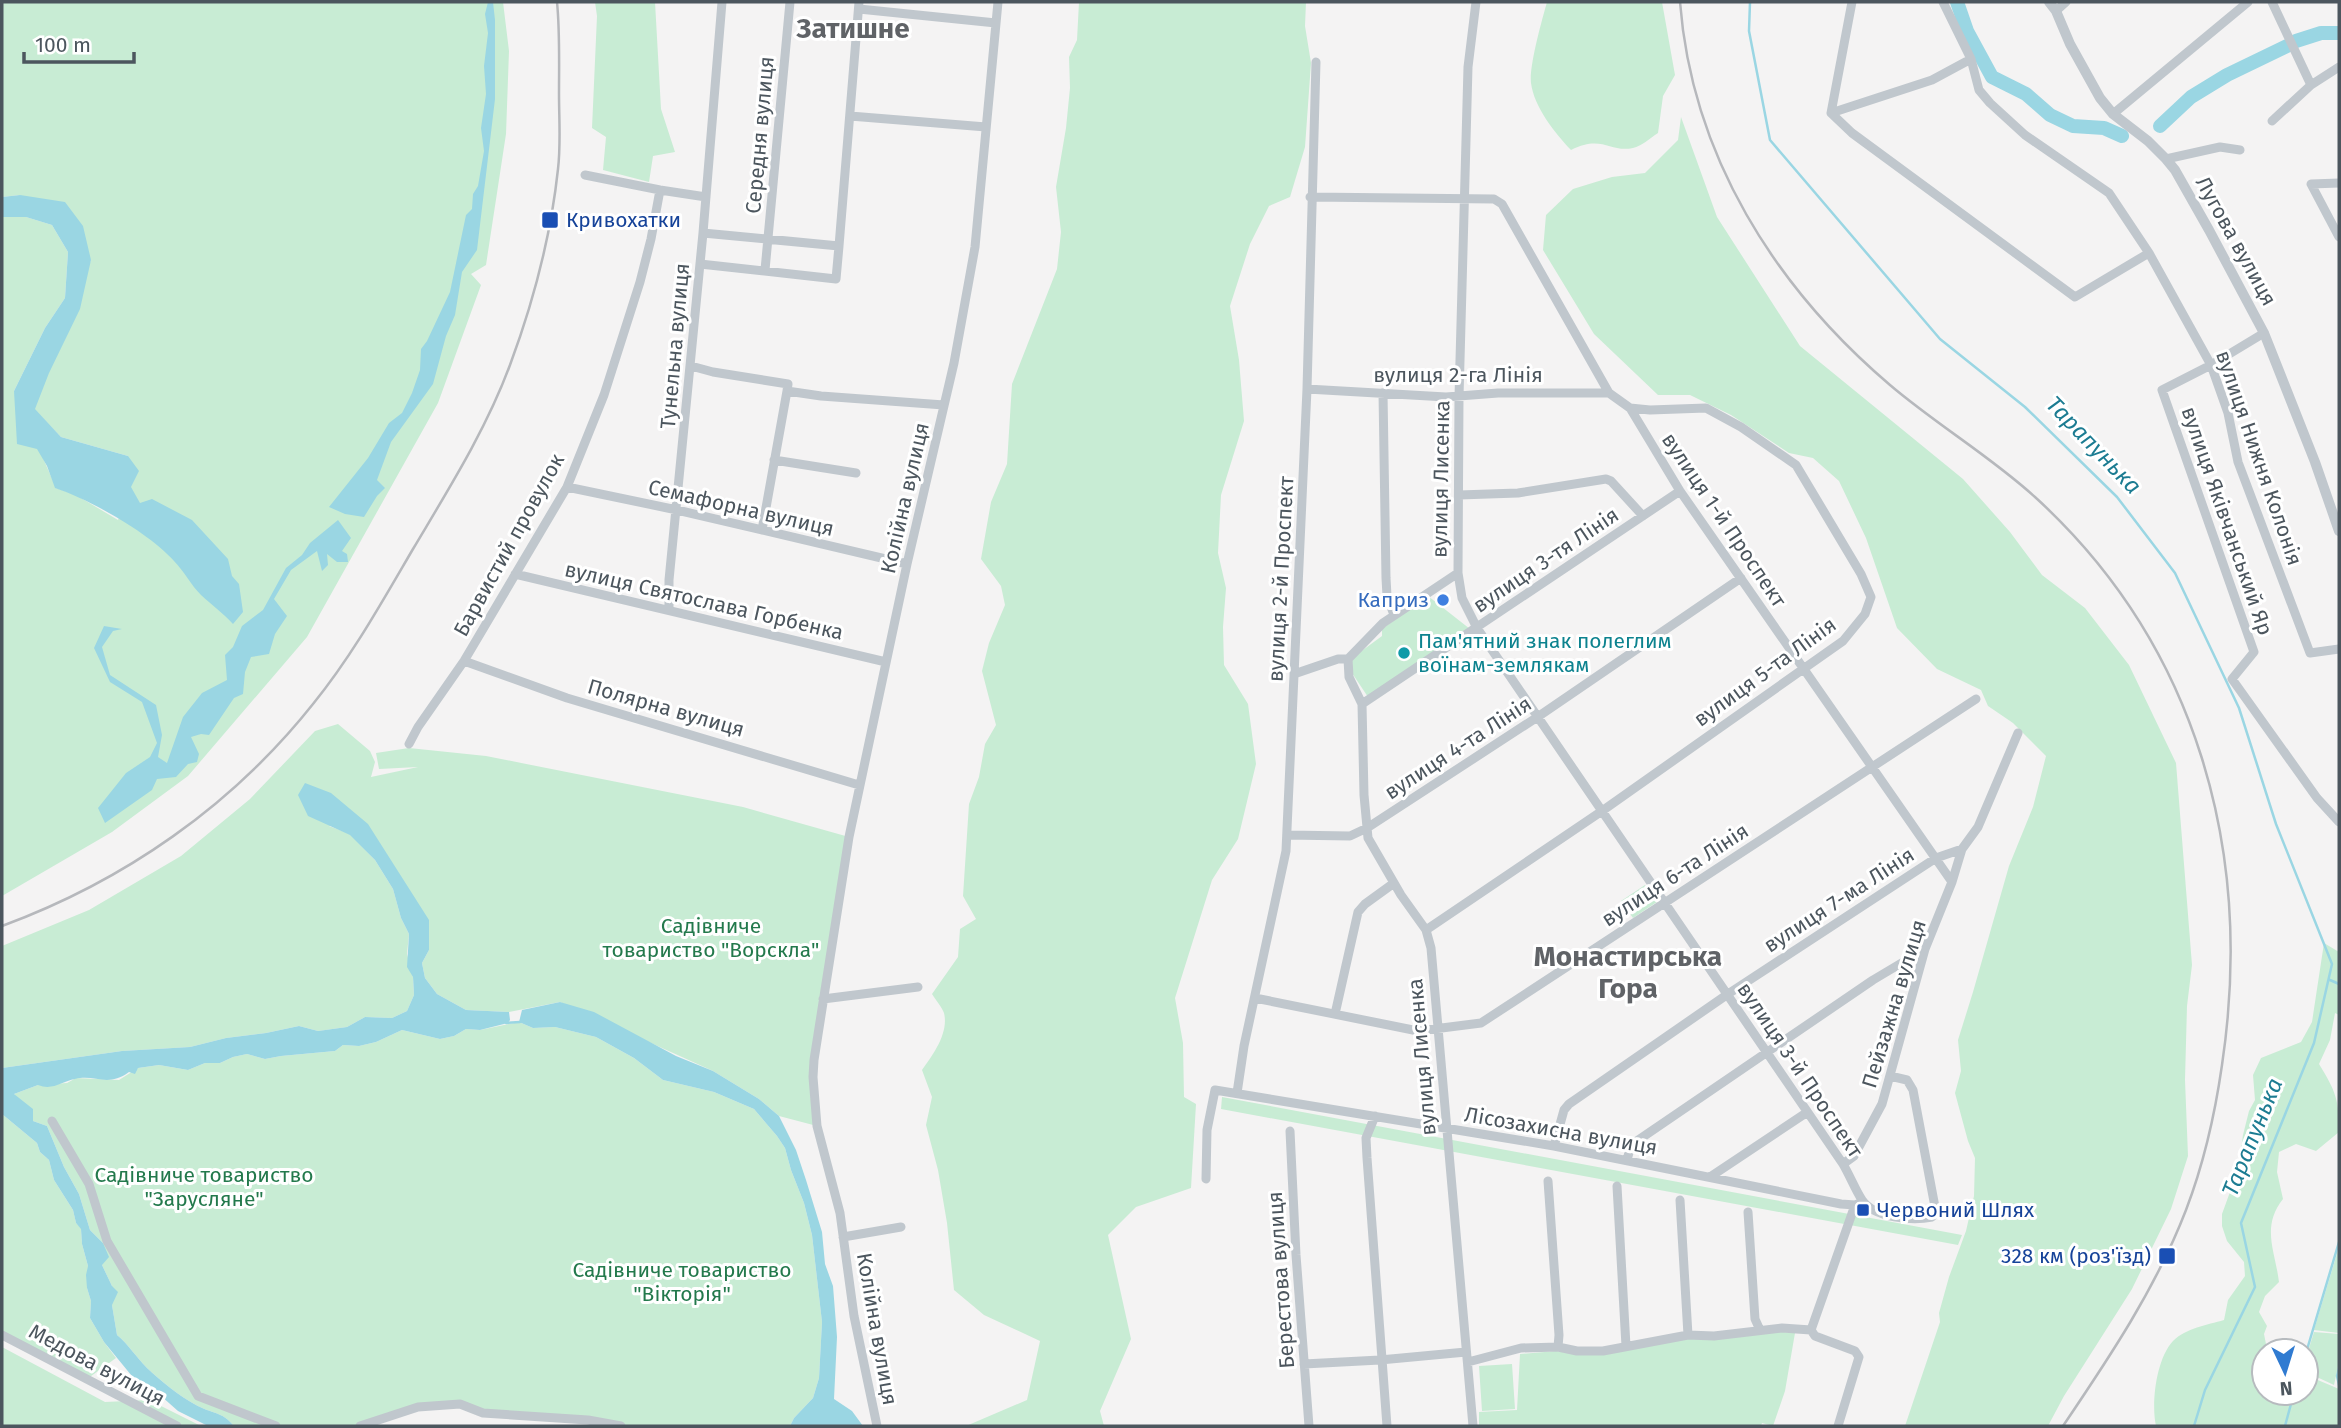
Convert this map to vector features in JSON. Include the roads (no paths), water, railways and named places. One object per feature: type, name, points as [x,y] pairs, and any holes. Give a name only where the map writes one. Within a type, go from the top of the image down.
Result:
[{"type":"street","name":"Тунельна вулиця","points":[[669,610],[669,580],[691,366],[722,2]]},
{"type":"street","name":"Середня вулиця","points":[[765,270],[790,2]]},
{"type":"street","name":"Колійна вулиця","points":[[877,1426],[856,1328],[840,1213],[817,1126],[813,1077],[823,999],[859,785],[954,363],[975,247],[998,2]]},
{"type":"street","name":"вулиця Лисенка","points":[[1474,1426],[1431,948],[1426,930],[1368,838],[1362,704],[1349,677],[1348,659],[1383,623],[1458,573],[1468,67],[1476,2]]},
{"type":"street","points":[[1831,113],[1852,2]]},
{"type":"street","name":"вулиця Нижня Колонія","points":[[1943,2],[1971,59],[1979,90],[2025,135],[2109,193],[2149,253],[2211,365],[2228,413],[2238,463],[2310,653],[2339,649]]},
{"type":"street","points":[[2053,6],[2066,2]]},
{"type":"street","points":[[2113,114],[2248,2]]},
{"type":"street","points":[[2272,2],[2311,85]]},
{"type":"street","points":[[700,264],[836,279],[859,5],[996,23]]},
{"type":"street","name":"Лугова вулиця","points":[[2053,6],[2100,98],[2113,114],[2166,159],[2210,230],[2264,333],[2339,531]]},
{"type":"street","points":[[1831,113],[1931,80],[1971,59]]},
{"type":"street","name":"вулиця 2-й Проспект","points":[[1237,1093],[1244,1046],[1277,899],[1287,835],[1307,389],[1310,197],[1316,62]]},
{"type":"street","points":[[2272,121],[2311,85],[2339,68]]},
{"type":"street","points":[[1831,113],[1852,133],[2075,297],[2149,253]]},
{"type":"street","points":[[850,116],[986,127]]},
{"type":"street","points":[[2166,159],[2220,147],[2240,149]]},
{"type":"street","points":[[585,175],[706,197]]},
{"type":"street","points":[[2339,183],[2311,184],[2339,237]]},
{"type":"street","name":"Барвистий провулок","points":[[409,744],[464,661],[567,487],[604,395],[640,282],[660,190]]},
{"type":"street","points":[[1310,197],[1465,199]]},
{"type":"street","name":"вулиця 1-й Проспект","points":[[1465,199],[1494,199],[1502,204],[1609,393],[1630,408],[1680,491],[1952,882]]},
{"type":"street","points":[[703,233],[839,246]]},
{"type":"street","name":"вулиця Яківчанський Яр","points":[[2264,333],[2162,390],[2254,652],[2232,679],[2317,798],[2339,822]]},
{"type":"street","points":[[691,366],[788,384],[762,530]]},
{"type":"street","name":"вулиця 2-га Лінія","points":[[1307,389],[1460,397],[1498,393],[1609,393]]},
{"type":"street","points":[[787,391],[944,405]]},
{"type":"street","points":[[1383,393],[1386,578],[1387,596],[1394,615]]},
{"type":"street","name":"вулиця 5-та Лінія","points":[[1426,930],[1602,811],[1843,641],[1865,614],[1871,597],[1861,574],[1796,465],[1741,427],[1706,408],[1630,408]]},
{"type":"street","points":[[774,460],[856,473]]},
{"type":"street","points":[[1459,495],[1518,493],[1606,479],[1611,481],[1643,516]]},
{"type":"street","name":"Семафорна вулиця","points":[[567,487],[907,564]]},
{"type":"street","name":"вулиця 3-тя Лінія","points":[[1362,704],[1680,491]]},
{"type":"street","name":"вулиця Святослава Горбенка","points":[[515,573],[886,662]]},
{"type":"street","name":"вулиця 3-й Проспект","points":[[1458,573],[1462,598],[1477,628],[1843,1164],[1859,1203]]},
{"type":"street","name":"вулиця 4-та Лінія","points":[[1287,835],[1350,836],[1367,828],[1539,716],[1741,578]]},
{"type":"street","points":[[1294,674],[1338,659],[1348,659]]},
{"type":"street","name":"Полярна вулиця","points":[[464,661],[567,698],[859,785]]},
{"type":"street","name":"вулиця 6-та Лінія","points":[[1255,998],[1418,1031],[1481,1023],[1976,699]]},
{"type":"street","name":"Пейзажна вулиця","points":[[1843,1164],[1854,1157],[1882,1104],[1925,949],[1962,849],[1978,827],[2018,733]]},
{"type":"street","name":"вулиця 7-ма Лінія","points":[[1554,1146],[1564,1110],[1569,1104],[1728,994],[1936,858],[1962,849]]},
{"type":"street","points":[[1335,1014],[1358,912],[1394,883]]},
{"type":"street","points":[[1627,1160],[1631,1145],[1873,980],[1925,949]]},
{"type":"street","points":[[823,999],[918,987]]},
{"type":"street","name":"Лісозахисна вулиця","points":[[1237,1093],[1554,1146],[1841,1204],[1859,1203],[1873,1210],[1921,1220],[1932,1217],[1935,1207],[1913,1090],[1907,1080],[1890,1076]]},
{"type":"street","points":[[1206,1179],[1207,1130],[1215,1090],[1237,1093]]},
{"type":"street","points":[[1710,1177],[1806,1113]]},
{"type":"street","points":[[1375,1116],[1366,1138],[1380,1360],[1387,1426]]},
{"type":"street","points":[[52,1121],[89,1184],[107,1241],[198,1396],[276,1426]]},
{"type":"street","name":"Берестова вулиця","points":[[1290,1131],[1309,1426]]},
{"type":"street","points":[[1548,1181],[1558,1346]]},
{"type":"street","points":[[1617,1186],[1626,1346]]},
{"type":"street","points":[[1680,1200],[1688,1335]]},
{"type":"street","points":[[1813,1333],[1859,1203]]},
{"type":"street","points":[[1748,1212],[1755,1319],[1760,1330]]},
{"type":"street","name":"Колійна вулиця","points":[[843,1237],[901,1227]]},
{"type":"street","points":[[1304,1364],[1467,1357],[1521,1348],[1558,1346],[1587,1352],[1688,1335],[1714,1336],[1782,1328],[1813,1333],[1855,1351],[1859,1357],[1838,1426]]},
{"type":"street","name":"Медова вулиця","points":[[2,1335],[177,1426]]},
{"type":"street","points":[[359,1426],[418,1407],[460,1404],[483,1413],[587,1420],[621,1426]]},
{"type":"water","points":[[488,2],[493,2],[495,20],[495,99],[477,250],[462,272],[455,315],[446,336],[433,384],[391,442],[377,480],[385,488],[364,517],[345,514],[329,507],[368,458],[389,423],[402,413],[420,370],[421,349],[450,292],[466,215],[472,209],[484,151],[481,128],[486,94],[484,66],[488,33],[485,14]]},
{"type":"water","points":[[20,195],[65,202],[83,226],[91,260],[80,309],[35,409],[61,437],[128,456],[139,471],[131,487],[140,503],[152,499],[192,520],[228,559],[232,576],[239,584],[243,612],[233,624],[201,595],[178,565],[150,539],[119,518],[55,488],[37,449],[17,444],[14,391],[45,328],[65,298],[68,252],[52,225],[26,217],[2,217],[2,197]]},
{"type":"water","points":[[338,520],[351,538],[342,551],[347,554],[348,562],[337,562],[327,554],[328,565],[322,571],[317,551],[291,570],[274,599],[287,616],[275,634],[269,654],[251,657],[245,672],[243,694],[234,698],[209,735],[191,737],[199,754],[197,762],[188,764],[176,777],[157,779],[152,790],[105,823],[98,808],[126,773],[150,757],[157,743],[142,702],[110,682],[94,648],[104,626],[122,629],[113,631],[102,647],[110,675],[156,705],[162,735],[158,757],[167,763],[183,717],[202,693],[227,680],[225,655],[233,647],[242,626],[263,610],[286,568]]},
{"type":"water","points":[[305,783],[331,793],[368,824],[429,920],[429,950],[422,963],[425,978],[437,994],[466,1010],[509,1012],[508,1023],[480,1030],[466,1029],[454,1036],[440,1039],[402,1030],[376,1042],[359,1046],[343,1045],[335,1051],[265,1059],[247,1054],[220,1063],[205,1063],[188,1070],[159,1065],[138,1068],[135,1074],[129,1072],[114,1079],[75,1079],[53,1086],[38,1085],[14,1094],[33,1109],[33,1121],[47,1126],[79,1194],[90,1230],[103,1243],[109,1257],[102,1265],[112,1286],[118,1292],[112,1305],[117,1335],[147,1368],[170,1388],[196,1405],[221,1415],[234,1426],[208,1426],[178,1411],[152,1388],[136,1381],[104,1342],[90,1318],[91,1301],[86,1275],[88,1266],[81,1229],[76,1223],[73,1210],[54,1180],[49,1160],[40,1152],[37,1143],[2,1114],[2,1068],[122,1051],[190,1047],[299,1026],[318,1031],[347,1027],[365,1017],[392,1018],[407,1011],[414,995],[413,977],[407,967],[409,934],[401,918],[393,889],[375,860],[350,835],[308,816],[298,795]]},
{"type":"water","points":[[560,1002],[594,1012],[676,1056],[713,1071],[759,1099],[779,1116],[796,1150],[806,1180],[822,1232],[825,1264],[833,1286],[837,1337],[834,1399],[852,1411],[863,1426],[790,1426],[813,1398],[819,1378],[822,1322],[812,1235],[785,1148],[777,1136],[754,1109],[714,1092],[663,1080],[634,1058],[596,1037],[555,1027],[533,1028],[519,1022],[522,1010]]},
{"type":"waterway","name":"Тарапунька","points":[[1750,2],[1749,31],[1770,140],[1940,339],[2025,407],[2117,497],[2175,573],[2239,708],[2276,824],[2332,964],[2314,1043],[2241,1223],[2255,1287],[2205,1390],[2194,1426]]},
{"type":"waterway","name":"Тарапунька","points":[[1957,2],[1967,31],[1992,77],[2026,94],[2050,115],[2073,126],[2104,128],[2122,136]]},
{"type":"waterway","name":"Тарапунька","points":[[2296,41],[2321,33],[2339,33]]},
{"type":"waterway","name":"Тарапунька","points":[[2160,126],[2191,97],[2227,75],[2287,46]]},
{"type":"waterway","name":"Тарапунька","points":[[2330,980],[2339,984]]},
{"type":"waterway","points":[[506,1023],[520,1022]]},
{"type":"waterway","points":[[2311,1337],[2339,1242]]},
{"type":"waterway","points":[[2339,1368],[2339,1385]]},
{"type":"waterway","points":[[2285,1426],[2290,1407]]},
{"type":"railway","points":[[2,926],[91,887],[133,863],[211,807],[281,741],[313,704],[341,667],[378,609],[453,482],[490,413],[526,318],[546,244],[559,160],[557,2]]},
{"type":"railway","points":[[1680,2],[1688,59],[1702,113],[1721,165],[1746,215],[1776,261],[1810,305],[1848,347],[1908,400],[2018,482],[2091,555],[2137,618],[2174,685],[2201,756],[2220,830],[2229,907],[2230,985],[2222,1065],[2212,1120],[2186,1210],[2161,1267],[2114,1348],[2063,1426]]},
{"type":"place","name":"Кривохатки","points":[[550,220]]},
{"type":"place","name":"Каприз","points":[[1443,600]]},
{"type":"place","name":"Пам'ятний знак полеглим воїнам-землякам","points":[[1404,653]]},
{"type":"place","name":"Червоний Шлях","points":[[1863,1210]]},
{"type":"place","name":"328 км (роз'їзд)","points":[[2167,1256]]},
{"type":"district","name":"Затишне","points":[[853,28]]},
{"type":"district","name":"Монастирська Гора","points":[[1628,972]]},
{"type":"park label","name":"Садівниче товариство \"Ворскла\"","points":[[711,938]]},
{"type":"park label","name":"Садівниче товариство \"Зарусляне\"","points":[[204,1187]]},
{"type":"park label","name":"Садівниче товариство \"Вікторія\"","points":[[682,1282]]}]
